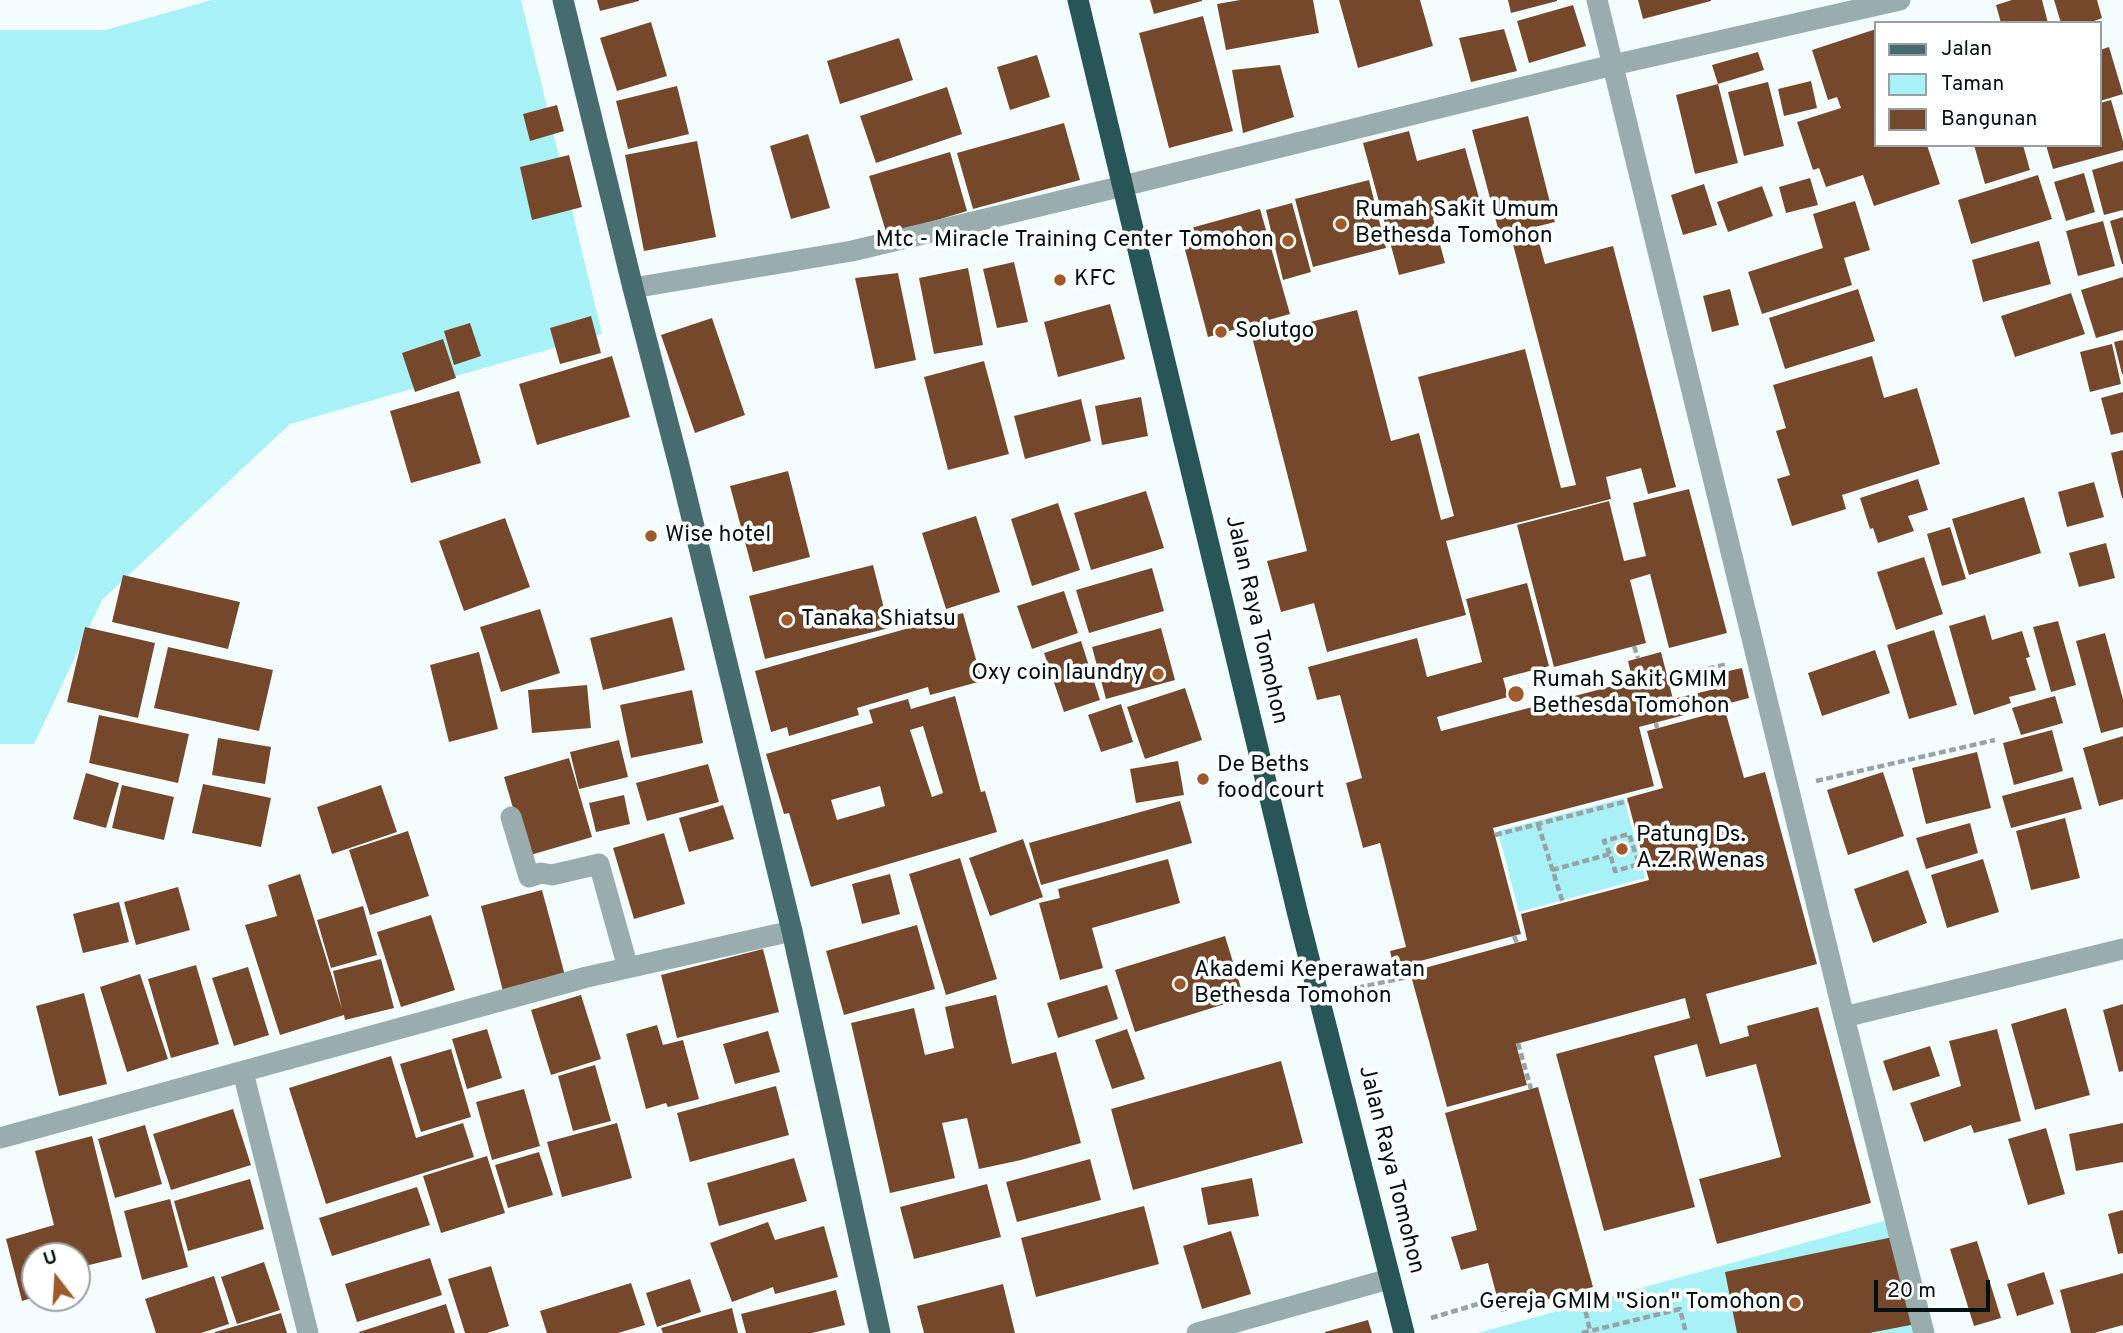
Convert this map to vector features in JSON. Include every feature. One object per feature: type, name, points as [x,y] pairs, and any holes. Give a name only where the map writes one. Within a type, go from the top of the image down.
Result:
[{"type":"highway","name":"Jalan Raya Tomohon","points":[[1078,0],[1319,996],[1404,1333]]},
{"type":"main road","points":[[563,0],[792,931],[880,1333]]},
{"type":"street","points":[[1597,0],[1844,1017],[1924,1333]]},
{"type":"street","points":[[633,288],[852,250],[1613,65],[1900,0]]},
{"type":"street","points":[[511,817],[529,877],[541,873],[552,875],[599,864],[628,968]]},
{"type":"street","points":[[0,1138],[587,977],[792,931]]},
{"type":"street","points":[[1844,1017],[2123,949]]},
{"type":"street","points":[[243,1072],[308,1333]]},
{"type":"street","points":[[1197,1333],[1389,1279]]},
{"type":"path","points":[[1634,646],[1638,659]]},
{"type":"path","points":[[1667,678],[1756,657]]},
{"type":"path","points":[[1788,787],[1995,740]]},
{"type":"path","points":[[1495,835],[1628,801]]},
{"type":"path","points":[[1538,824],[1563,904]]},
{"type":"path","points":[[1629,834],[1639,864],[1615,871],[1610,854],[1604,841],[1629,834]]},
{"type":"path","points":[[1552,870],[1610,854]]},
{"type":"path","points":[[1514,936],[1517,943]]},
{"type":"path","points":[[1319,996],[1412,976]]},
{"type":"path","points":[[1518,1043],[1531,1089]]},
{"type":"path","points":[[1581,1291],[1590,1331]]},
{"type":"path","points":[[1433,1325],[1431,1318],[1498,1298]]},
{"type":"path","points":[[1582,1333],[1680,1309],[1686,1333]]},
{"type":"green space","points":[[212,0],[521,0],[602,334],[290,424],[102,600],[34,744],[0,744],[0,30],[106,30]]},
{"type":"green space","points":[[1624,798],[1645,878],[1519,912],[1498,831]]},
{"type":"green space","points":[[1895,1218],[1924,1333],[1478,1333]]},
{"type":"building","points":[[597,0],[639,0],[639,1],[600,11]]},
{"type":"building","points":[[1150,0],[1202,0],[1202,1],[1154,14]]},
{"type":"building","points":[[1240,0],[1313,0],[1319,33],[1226,50],[1217,4]]},
{"type":"building","points":[[1339,0],[1420,0],[1433,46],[1358,68]]},
{"type":"building","points":[[1508,0],[1557,0],[1557,1],[1511,13]]},
{"type":"building","points":[[1638,0],[1711,0],[1711,1],[1643,19]]},
{"type":"building","points":[[2012,0],[2042,0],[2047,21],[2000,21],[1996,5]]},
{"type":"building","points":[[2054,0],[2097,0],[2102,18],[2094,21],[2060,21]]},
{"type":"building","points":[[1573,5],[1586,46],[1529,63],[1517,21]]},
{"type":"building","points":[[1203,16],[1233,131],[1169,148],[1139,33]]},
{"type":"building","points":[[651,22],[667,76],[617,91],[600,38]]},
{"type":"building","points":[[1504,29],[1517,71],[1471,82],[1459,38]]},
{"type":"building","points":[[1874,30],[1874,147],[1928,147],[1940,184],[1874,206],[1863,175],[1826,187],[1819,168],[1813,170],[1797,122],[1841,108],[1837,97],[1828,100],[1812,50]]},
{"type":"building","points":[[899,38],[913,80],[840,104],[827,61]]},
{"type":"building","points":[[2109,47],[2123,94],[2102,100],[2102,49]]},
{"type":"building","points":[[1758,52],[1764,70],[1718,84],[1712,65]]},
{"type":"building","points":[[1037,55],[1050,97],[1010,110],[997,67]]},
{"type":"building","points":[[1280,65],[1294,117],[1243,133],[1232,70]]},
{"type":"building","points":[[1811,81],[1817,108],[1784,116],[1778,89]]},
{"type":"building","points":[[1768,82],[1784,146],[1744,156],[1728,92]]},
{"type":"building","points":[[1718,84],[1738,163],[1695,174],[1676,95]]},
{"type":"building","points":[[677,86],[689,134],[628,149],[616,101]]},
{"type":"building","points":[[947,87],[962,134],[876,163],[860,116]]},
{"type":"building","points":[[2111,100],[2123,141],[2123,150],[2053,169],[2047,147],[2102,147],[2102,102]]},
{"type":"building","points":[[557,105],[564,131],[530,141],[523,114]]},
{"type":"building","points":[[1528,116],[1555,222],[1535,227],[1545,264],[1613,246],[1676,487],[1648,494],[1641,468],[1606,477],[1611,499],[1446,541],[1466,615],[1327,652],[1314,603],[1281,612],[1267,561],[1307,551],[1252,337],[1357,310],[1391,441],[1419,433],[1441,520],[1454,516],[1418,377],[1525,349],[1561,488],[1576,485],[1510,233],[1500,236],[1472,130]]},
{"type":"building","points":[[1064,123],[1080,180],[973,209],[957,153]]},
{"type":"building","points":[[1409,131],[1417,161],[1465,148],[1481,205],[1433,218],[1445,263],[1399,275],[1363,143]]},
{"type":"building","points":[[808,134],[830,208],[791,219],[770,146]]},
{"type":"building","points":[[697,141],[716,237],[644,251],[625,155]]},
{"type":"building","points":[[1975,147],[2024,147],[2030,170],[1985,184]]},
{"type":"building","points":[[950,152],[967,211],[887,235],[869,176]]},
{"type":"building","points":[[569,155],[582,207],[532,220],[520,167]]},
{"type":"building","points":[[2123,161],[2123,210],[2104,215],[2092,170]]},
{"type":"building","points":[[2084,173],[2095,212],[2066,221],[2054,182]]},
{"type":"building","points":[[2038,175],[2052,219],[1971,244],[1958,200]]},
{"type":"building","points":[[1810,178],[1818,205],[1786,213],[1779,187]]},
{"type":"building","name":"Rumah Sakit Umum Bethesda Tomohon","points":[[1369,180],[1386,248],[1313,267],[1295,199]]},
{"type":"building","points":[[1704,184],[1717,225],[1683,235],[1671,195]]},
{"type":"building","points":[[1762,186],[1773,216],[1728,232],[1717,202]]},
{"type":"building","points":[[1855,201],[1870,250],[1844,258],[1852,285],[1762,314],[1748,272],[1823,248],[1813,214]]},
{"type":"building","name":"Mtc - Miracle Training Center Tomohon","points":[[1292,203],[1311,272],[1283,280],[1266,210]]},
{"type":"building","points":[[1260,209],[1290,314],[1208,337],[1180,231]]},
{"type":"building","points":[[2123,217],[2123,264],[2122,264],[2110,221]]},
{"type":"building","points":[[2103,221],[2115,266],[2078,276],[2066,231]]},
{"type":"building","points":[[2039,241],[2051,284],[1983,302],[1972,260]]},
{"type":"building","points":[[1014,262],[1028,322],[997,328],[983,269]]},
{"type":"building","points":[[968,268],[983,345],[934,354],[919,278]]},
{"type":"building","points":[[898,273],[916,360],[875,369],[855,278]]},
{"type":"building","points":[[2123,277],[2123,330],[2096,338],[2081,290]]},
{"type":"building","points":[[1730,289],[1739,325],[1712,332],[1703,296]]},
{"type":"building","points":[[1858,289],[1875,341],[1785,369],[1769,318]]},
{"type":"building","points":[[2071,293],[2085,334],[2015,357],[2001,316]]},
{"type":"building","points":[[1110,304],[1125,359],[1058,377],[1044,322]]},
{"type":"building","points":[[591,316],[601,353],[560,364],[550,328]]},
{"type":"building","points":[[712,318],[745,415],[695,433],[661,335]]},
{"type":"building","points":[[470,323],[481,356],[454,365],[444,331]]},
{"type":"building","points":[[443,339],[456,378],[415,392],[402,353]]},
{"type":"building","points":[[2123,340],[2123,374],[2122,374],[2114,342]]},
{"type":"building","points":[[2112,344],[2121,384],[2090,392],[2080,352]]},
{"type":"building","points":[[612,356],[630,417],[537,445],[519,384]]},
{"type":"building","points":[[1872,356],[1884,398],[1917,388],[1940,464],[1842,495],[1846,509],[1792,526],[1777,479],[1790,475],[1776,431],[1786,428],[1773,385]]},
{"type":"building","points":[[984,361],[1009,454],[948,470],[924,377]]},
{"type":"building","points":[[459,391],[481,463],[411,483],[390,411]]},
{"type":"building","points":[[2123,392],[2123,432],[2111,435],[2101,398]]},
{"type":"building","points":[[1141,397],[1148,436],[1102,445],[1095,406]]},
{"type":"building","points":[[1081,399],[1091,441],[1025,459],[1014,416]]},
{"type":"building","points":[[2123,450],[2123,498],[2122,498],[2111,453]]},
{"type":"building","points":[[788,471],[810,557],[753,572],[730,486]]},
{"type":"building","points":[[1918,479],[1928,510],[1908,516],[1914,531],[1878,543],[1873,528],[1870,529],[1860,498]]},
{"type":"building","points":[[2094,482],[2104,517],[2067,527],[2058,492]]},
{"type":"building","points":[[1689,489],[1727,633],[1669,648],[1650,574],[1630,580],[1646,643],[1554,667],[1517,525],[1609,501],[1624,561],[1646,556],[1633,503]]},
{"type":"building","points":[[1146,491],[1164,548],[1091,570],[1074,513]]},
{"type":"building","points":[[2024,497],[2041,553],[1969,575],[1952,519]]},
{"type":"building","points":[[1058,503],[1080,570],[1032,586],[1011,519]]},
{"type":"building","points":[[976,516],[1000,592],[946,609],[922,533]]},
{"type":"building","points":[[505,518],[530,587],[464,611],[439,541]]},
{"type":"building","points":[[1950,527],[1966,579],[1942,586],[1927,534]]},
{"type":"building","points":[[2106,543],[2115,578],[2079,587],[2069,553]]},
{"type":"building","points":[[1924,557],[1943,614],[1896,630],[1877,572]]},
{"type":"building","points":[[873,565],[889,628],[765,659],[749,596]]},
{"type":"building","points":[[1152,568],[1164,611],[1089,633],[1076,590]]},
{"type":"building","points":[[123,575],[240,602],[228,649],[112,622]]},
{"type":"building","points":[[1527,583],[1549,666],[1503,678],[1508,697],[1437,717],[1441,731],[1624,683],[1626,688],[1634,686],[1628,661],[1661,652],[1673,699],[1719,688],[1715,674],[1742,668],[1749,698],[1639,727],[1654,786],[1493,828],[1521,934],[1394,968],[1390,951],[1406,947],[1380,843],[1363,848],[1346,783],[1362,778],[1340,695],[1317,700],[1308,667],[1417,638],[1427,677],[1482,662],[1466,599]]},
{"type":"building","points":[[1064,591],[1078,633],[1032,649],[1017,606]]},
{"type":"building","points":[[540,609],[560,673],[501,692],[480,627]]},
{"type":"building","points":[[963,613],[982,681],[930,695],[928,687],[857,708],[859,715],[789,736],[787,727],[771,732],[755,671]]},
{"type":"building","points":[[1985,615],[1992,640],[2022,631],[2030,657],[2026,658],[2036,690],[2009,697],[2011,703],[1974,715],[1949,626]]},
{"type":"building","points":[[672,617],[685,670],[603,690],[590,638]]},
{"type":"building","points":[[2058,621],[2076,685],[2051,692],[2033,627]]},
{"type":"building","points":[[85,627],[155,643],[138,718],[67,702]]},
{"type":"building","points":[[1161,628],[1175,680],[1106,699],[1092,647]]},
{"type":"building","points":[[1934,630],[1957,705],[1909,719],[1887,645]]},
{"type":"building","points":[[2105,633],[2123,699],[2123,727],[2101,733],[2076,641]]},
{"type":"building","points":[[1081,641],[1100,700],[1064,712],[1044,653]]},
{"type":"building","points":[[168,647],[273,670],[259,731],[154,708]]},
{"type":"building","points":[[1875,650],[1890,693],[1822,716],[1808,673]]},
{"type":"building","points":[[479,652],[498,729],[449,742],[430,665]]},
{"type":"building","points":[[587,685],[591,728],[532,733],[528,690]]},
{"type":"building","points":[[1185,688],[1202,740],[1145,759],[1127,707]]},
{"type":"building","points":[[692,690],[703,743],[631,758],[620,705]]},
{"type":"building","points":[[955,696],[981,792],[985,791],[997,832],[811,887],[789,813],[784,814],[766,754],[873,723],[869,710],[908,699],[911,709]],"holes":[[[923,726],[943,793],[932,797],[910,730]],[[880,786],[885,806],[837,820],[831,800]]]},
{"type":"building","points":[[2055,696],[2063,723],[2021,735],[2012,708]]},
{"type":"building","points":[[1121,704],[1133,742],[1101,752],[1088,715]]},
{"type":"building","points":[[1725,710],[1744,778],[1765,772],[1817,964],[1706,994],[1720,1044],[1749,1036],[1747,1026],[1818,1007],[1871,1203],[1717,1244],[1699,1179],[1781,1157],[1756,1064],[1706,1077],[1697,1044],[1654,1056],[1695,1207],[1604,1231],[1556,1054],[1690,1018],[1685,998],[1516,1044],[1527,1085],[1447,1107],[1410,972],[1527,940],[1521,914],[1649,880],[1627,798],[1663,788],[1647,731]]},
{"type":"building","points":[[99,715],[189,734],[178,783],[89,763]]},
{"type":"building","points":[[2052,730],[2063,771],[2014,785],[2003,743]]},
{"type":"building","points":[[2123,736],[2123,799],[2099,806],[2083,748]]},
{"type":"building","points":[[218,738],[271,747],[265,784],[212,775]]},
{"type":"building","points":[[619,740],[628,777],[579,789],[570,752]]},
{"type":"building","points":[[1977,752],[1991,808],[1926,824],[1912,768]]},
{"type":"building","points":[[569,758],[592,837],[527,856],[504,777]]},
{"type":"building","points":[[1178,761],[1184,795],[1136,803],[1130,769]]},
{"type":"building","points":[[708,764],[719,802],[647,821],[636,783]]},
{"type":"building","points":[[1883,772],[1904,836],[1848,855],[1827,790]]},
{"type":"building","points":[[86,773],[119,783],[106,828],[73,819]]},
{"type":"building","points":[[2073,777],[2082,809],[2011,828],[2002,796]]},
{"type":"building","points":[[203,784],[271,798],[261,847],[192,833]]},
{"type":"building","points":[[122,785],[174,797],[164,840],[112,828]]},
{"type":"building","points":[[381,785],[397,832],[332,854],[317,807]]},
{"type":"building","points":[[624,795],[630,824],[596,832],[589,803]]},
{"type":"building","points":[[1180,801],[1192,843],[1041,885],[1029,843]]},
{"type":"building","points":[[723,805],[734,839],[689,852],[679,818]]},
{"type":"building","points":[[2065,818],[2080,878],[2031,890],[2016,831]]},
{"type":"building","points":[[1970,823],[1978,853],[1926,869],[1916,838]]},
{"type":"building","points":[[408,831],[429,896],[370,915],[349,850]]},
{"type":"building","points":[[664,833],[685,904],[634,919],[613,848]]},
{"type":"building","points":[[1023,839],[1043,897],[990,916],[969,858]]},
{"type":"building","points":[[960,858],[997,979],[946,995],[909,874]]},
{"type":"building","points":[[1168,859],[1180,903],[1092,928],[1103,968],[1060,980],[1039,903],[1060,898],[1058,889]]},
{"type":"building","points":[[1983,859],[1999,912],[1947,928],[1931,875]]},
{"type":"building","points":[[1908,870],[1927,923],[1873,943],[1854,889]]},
{"type":"building","points":[[300,874],[342,1009],[333,971],[381,959],[394,1008],[345,1020],[344,1015],[280,1035],[245,925],[277,916],[268,885]]},
{"type":"building","points":[[890,874],[900,914],[862,924],[852,884]]},
{"type":"building","points":[[178,887],[190,930],[136,945],[124,902]]},
{"type":"building","points":[[542,890],[567,983],[505,999],[481,906]]},
{"type":"building","points":[[119,902],[129,942],[83,953],[73,914]]},
{"type":"building","points":[[363,906],[377,955],[331,968],[317,920]]},
{"type":"building","points":[[431,915],[455,990],[401,1007],[377,932]]},
{"type":"building","points":[[917,925],[935,989],[844,1015],[826,951]]},
{"type":"building","name":"Akademi Keperawatan Bethesda Tomohon","points":[[1225,936],[1244,998],[1135,1032],[1115,970]]},
{"type":"building","points":[[763,949],[779,1012],[677,1038],[661,975]]},
{"type":"building","points":[[196,965],[219,1044],[171,1058],[148,979]]},
{"type":"building","points":[[248,967],[269,1035],[234,1046],[212,978]]},
{"type":"building","points":[[140,974],[168,1059],[127,1072],[100,987]]},
{"type":"building","points":[[1107,985],[1118,1019],[1058,1038],[1047,1003]]},
{"type":"building","points":[[84,993],[107,1084],[59,1096],[36,1006]]},
{"type":"building","points":[[581,995],[601,1059],[551,1075],[531,1010]]},
{"type":"building","points":[[996,995],[1012,1064],[1056,1052],[1081,1143],[979,1169],[967,1118],[942,1123],[955,1178],[890,1193],[851,1023],[914,1008],[925,1055],[954,1048],[945,1007]]},
{"type":"building","points":[[2123,1004],[2123,1071],[2119,1072],[2103,1010]]},
{"type":"building","points":[[2066,1008],[2090,1095],[2035,1110],[2011,1024]]},
{"type":"building","points":[[657,1025],[663,1045],[683,1040],[699,1099],[668,1107],[666,1103],[646,1109],[626,1034]]},
{"type":"building","points":[[487,1029],[502,1078],[467,1089],[452,1039]]},
{"type":"building","points":[[1127,1029],[1145,1079],[1112,1089],[1095,1040]]},
{"type":"building","points":[[1997,1029],[2021,1121],[1974,1133],[1971,1125],[1924,1142],[1910,1103],[1961,1086],[1949,1041]]},
{"type":"building","points":[[768,1031],[780,1072],[735,1084],[723,1044]]},
{"type":"building","points":[[1930,1046],[1940,1076],[1893,1091],[1883,1061]]},
{"type":"building","points":[[451,1049],[471,1117],[421,1132],[400,1064]]},
{"type":"building","points":[[391,1056],[416,1138],[463,1123],[474,1157],[326,1204],[289,1088]]},
{"type":"building","points":[[1281,1061],[1303,1143],[1133,1190],[1111,1109]]},
{"type":"building","points":[[595,1065],[611,1121],[573,1131],[558,1076]]},
{"type":"building","points":[[776,1086],[789,1135],[690,1162],[677,1113]]},
{"type":"building","points":[[1538,1087],[1593,1287],[1501,1312],[1488,1263],[1461,1270],[1451,1237],[1477,1230],[1445,1113]]},
{"type":"building","points":[[524,1089],[540,1146],[492,1160],[476,1102]]},
{"type":"building","points":[[233,1109],[251,1165],[171,1190],[153,1134]]},
{"type":"building","points":[[617,1123],[632,1178],[562,1197],[547,1142]]},
{"type":"building","points":[[2123,1123],[2123,1162],[2076,1171],[2069,1134]]},
{"type":"building","points":[[145,1125],[162,1184],[115,1198],[98,1139]]},
{"type":"building","points":[[2046,1128],[2065,1194],[2028,1205],[2008,1139]]},
{"type":"building","points":[[92,1136],[122,1257],[91,1265],[91,1242],[21,1242],[21,1297],[6,1239],[54,1225],[35,1151]]},
{"type":"building","points":[[539,1152],[553,1195],[508,1208],[495,1165]]},
{"type":"building","points":[[487,1156],[505,1213],[441,1233],[423,1176]]},
{"type":"building","points":[[794,1158],[807,1201],[719,1226],[707,1183]]},
{"type":"building","points":[[1090,1159],[1101,1200],[1017,1222],[1006,1182]]},
{"type":"building","points":[[1252,1178],[1259,1216],[1208,1225],[1201,1188]]},
{"type":"building","points":[[250,1179],[264,1229],[188,1251],[174,1201]]},
{"type":"building","points":[[987,1184],[1001,1237],[914,1259],[900,1207]]},
{"type":"building","points":[[417,1187],[430,1225],[332,1256],[319,1218]]},
{"type":"building","points":[[170,1199],[188,1267],[142,1280],[124,1211]]},
{"type":"building","points":[[1144,1206],[1159,1264],[1036,1297],[1021,1238]]},
{"type":"building","points":[[2123,1210],[2123,1253],[2118,1254],[2108,1214]]},
{"type":"building","points":[[768,1222],[775,1240],[824,1226],[838,1277],[775,1294],[773,1287],[732,1302],[710,1243]]},
{"type":"building","points":[[1231,1231],[1251,1294],[1202,1309],[1183,1246]]},
{"type":"building","name":"Gereja GMIM \"Sion\" Tomohon","points":[[1898,1236],[1916,1324],[1869,1333],[1737,1333],[1725,1272]]},
{"type":"building","points":[[1977,1241],[2001,1318],[1974,1326],[1950,1249]]},
{"type":"building","points":[[430,1258],[442,1295],[357,1322],[345,1284]]},
{"type":"building","points":[[264,1262],[280,1310],[237,1324],[221,1277]]},
{"type":"building","points":[[491,1266],[509,1326],[487,1333],[465,1333],[448,1279]]},
{"type":"building","points":[[2044,1272],[2054,1304],[2017,1316],[2007,1284]]},
{"type":"building","points":[[2123,1273],[2123,1325],[2094,1333],[2071,1333],[2060,1290]]},
{"type":"building","points":[[214,1276],[229,1324],[201,1333],[156,1333],[145,1299]]},
{"type":"building","points":[[690,1279],[701,1312],[657,1327],[646,1293]]},
{"type":"building","points":[[631,1283],[645,1325],[618,1333],[547,1333],[540,1311]]},
{"type":"building","points":[[1003,1284],[1015,1333],[924,1333],[917,1306]]},
{"type":"building","points":[[836,1290],[845,1325],[812,1333],[746,1333],[741,1314]]},
{"type":"building","points":[[446,1304],[455,1333],[359,1333],[359,1332]]},
{"type":"building","points":[[732,1308],[738,1333],[663,1333],[661,1328]]},
{"type":"building","points":[[281,1313],[287,1333],[215,1333],[215,1332]]},
{"type":"building","points":[[1368,1320],[1372,1333],[1325,1333],[1325,1332]]},
{"type":"place","name":"Rumah Sakit Umum Bethesda Tomohon","points":[[1341,224]]},
{"type":"place","name":"Mtc - Miracle Training Center Tomohon","points":[[1288,241]]},
{"type":"place","name":"KFC","points":[[1060,280]]},
{"type":"place","name":"Solutgo","points":[[1221,332]]},
{"type":"place","name":"Wise hotel","points":[[651,536]]},
{"type":"place","name":"Tanaka Shiatsu","points":[[787,620]]},
{"type":"place","name":"Oxy coin laundry","points":[[1158,674]]},
{"type":"place","name":"Rumah Sakit GMIM Bethesda Tomohon","points":[[1516,694]]},
{"type":"place","name":"De Beths food court","points":[[1203,779]]},
{"type":"place","name":"Patung Ds. A.Z.R Wenas","points":[[1622,849]]},
{"type":"place","name":"Akademi Keperawatan Bethesda Tomohon","points":[[1180,984]]},
{"type":"place","name":"Gereja GMIM \"Sion\" Tomohon","points":[[1795,1303]]}]
